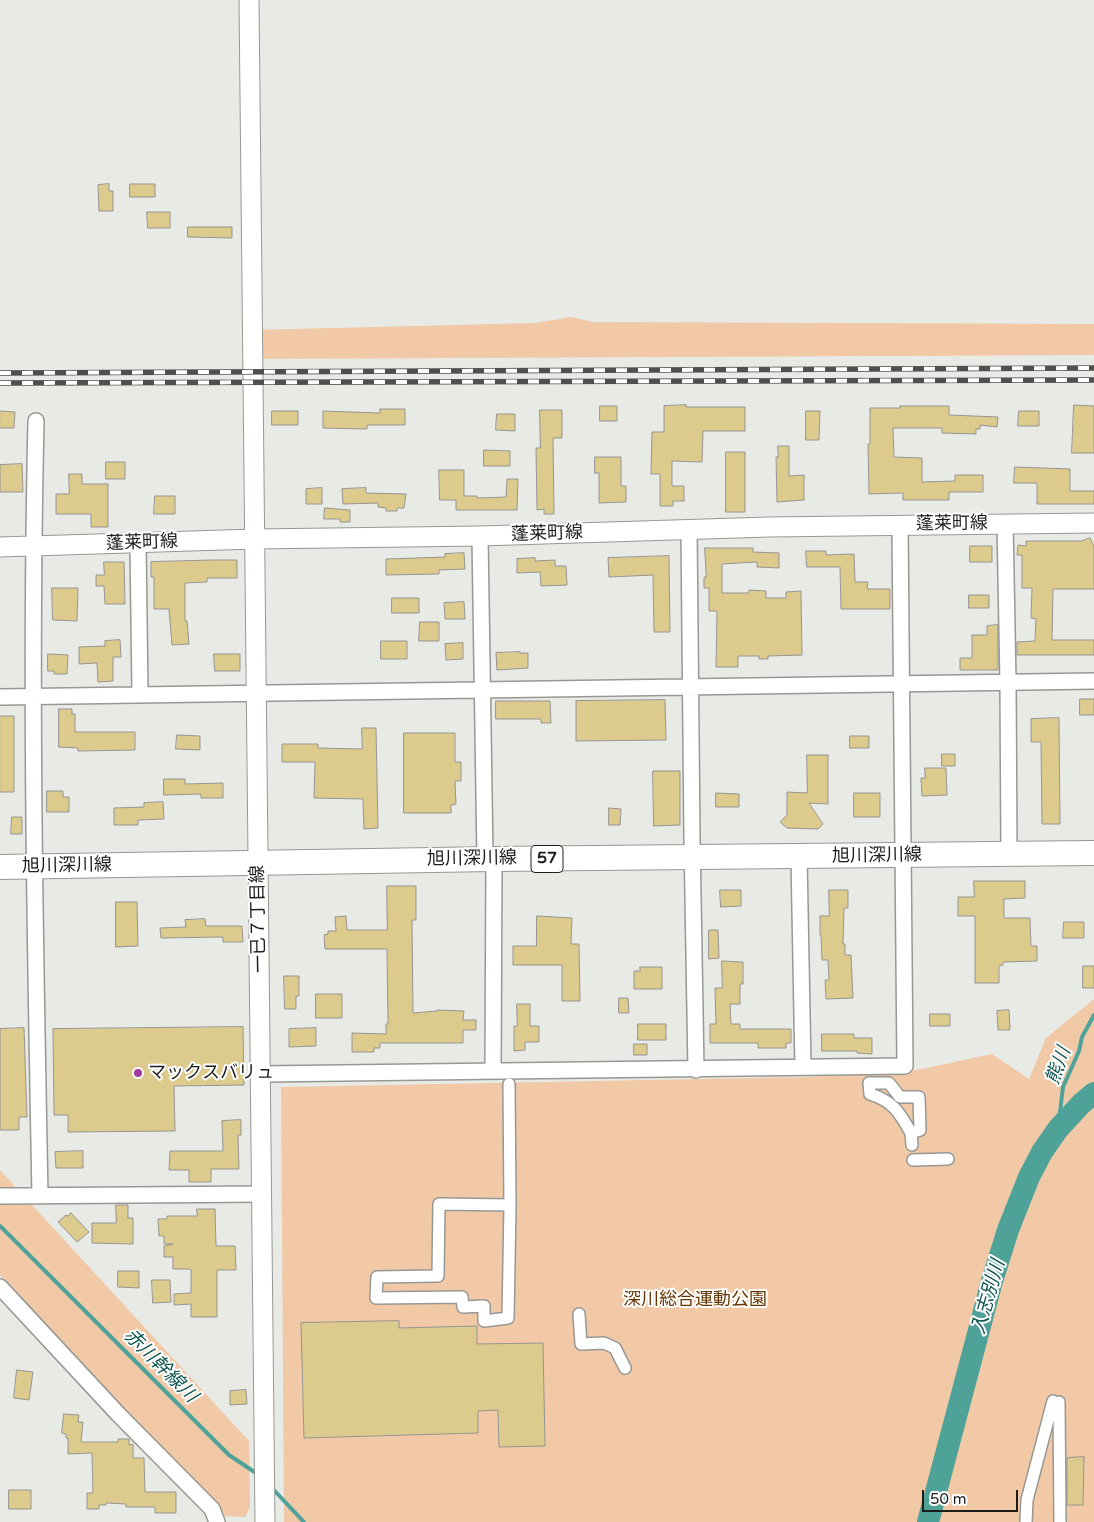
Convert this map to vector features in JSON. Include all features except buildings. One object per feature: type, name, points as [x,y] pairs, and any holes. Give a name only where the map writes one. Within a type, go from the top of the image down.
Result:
[{"type":"main road","name":"旭川深川線","points":[[0,867],[489,859],[1094,853]]},
{"type":"street","name":"一已７丁目線","points":[[248,0],[256,539],[265,1522]]},
{"type":"street","points":[[36,421],[33,547],[34,867],[40,1196]]},
{"type":"street","points":[[1005,523],[1009,854]]},
{"type":"street","name":"蓬莱町線","points":[[0,547],[900,524],[1094,523]]},
{"type":"street","points":[[261,1074],[905,1066],[900,524]]},
{"type":"street","points":[[689,529],[696,1070]]},
{"type":"street","points":[[480,536],[482,690],[489,859],[493,1071]]},
{"type":"street","points":[[138,543],[140,695]]},
{"type":"street","points":[[0,697],[1094,681]]},
{"type":"street","points":[[799,857],[803,1066]]},
{"type":"street","points":[[911,1133],[920,1130],[919,1097],[900,1097],[889,1084],[869,1083],[870,1094],[882,1098],[902,1116],[911,1133],[912,1146]]},
{"type":"street","points":[[509,1084],[510,1205],[508,1318],[484,1321],[484,1306],[463,1307],[462,1296],[376,1298],[376,1277],[438,1276],[439,1204],[510,1205]]},
{"type":"street","points":[[913,1160],[948,1159]]},
{"type":"street","points":[[0,1196],[262,1194]]},
{"type":"street","points":[[0,1287],[119,1415],[212,1510],[217,1522]]},
{"type":"street","points":[[579,1314],[581,1344],[604,1343],[615,1348],[625,1368]]},
{"type":"street","points":[[1026,1522],[1027,1500],[1056,1402],[1060,1522]]},
{"type":"green space","points":[[571,317],[593,322],[1094,324],[1094,355],[253,359],[253,330],[535,323]]},
{"type":"green space","name":"深川総合運動公園","points":[[1094,999],[1094,1522],[284,1522],[281,1087],[807,1077],[917,1070],[992,1054],[1029,1079],[1046,1038]]},
{"type":"green space","points":[[0,1170],[249,1441],[250,1507],[245,1517],[222,1516],[0,1275]]},
{"type":"waterway","name":"熊川","points":[[1058,1129],[1063,1087],[1079,1051],[1082,1037],[1094,1015]]},
{"type":"waterway","name":"入志別川","points":[[928,1522],[992,1281],[1008,1230],[1029,1177],[1042,1152],[1058,1129],[1094,1093]]},
{"type":"waterway","name":"赤川幹線川","points":[[0,1226],[229,1455],[259,1475]]},
{"type":"waterway","name":"赤川幹線川","points":[[271,1487],[304,1522]]},
{"type":"railway","points":[[0,373],[1094,368]]},
{"type":"railway","points":[[0,383],[1094,380]]},
{"type":"place","name":"マックスバリュ","points":[[138,1073]]}]
